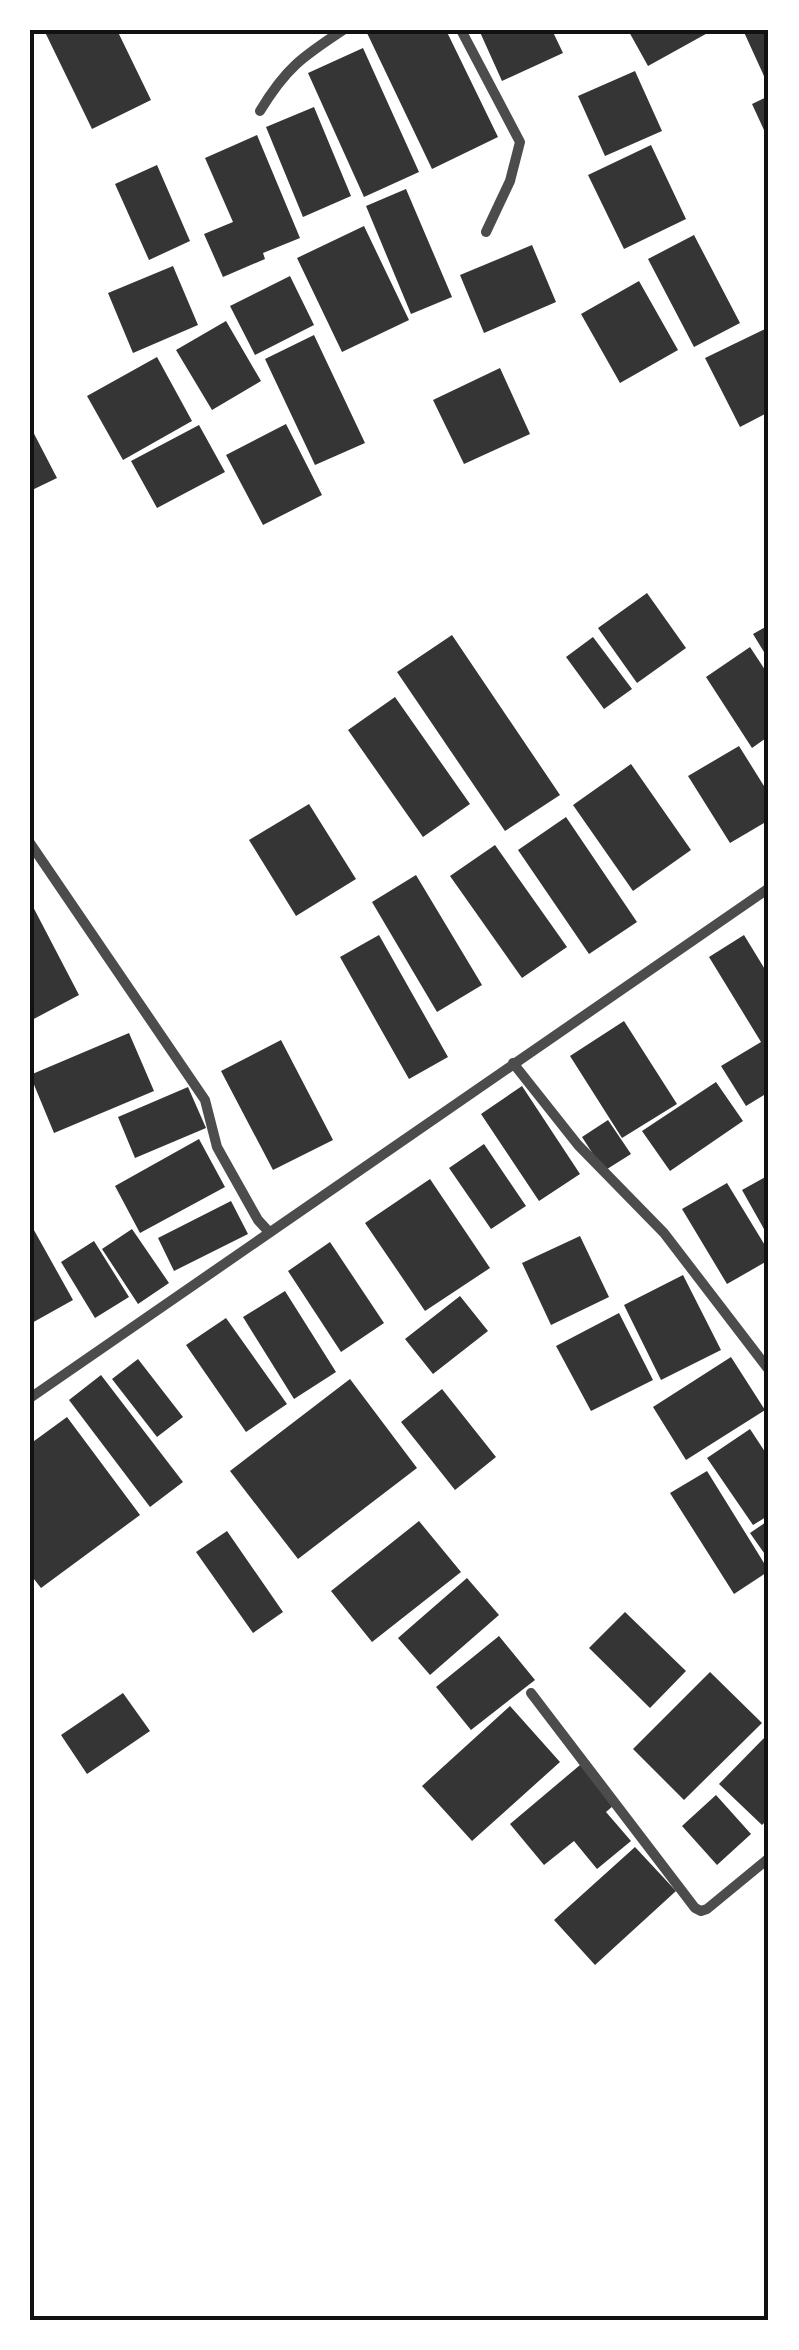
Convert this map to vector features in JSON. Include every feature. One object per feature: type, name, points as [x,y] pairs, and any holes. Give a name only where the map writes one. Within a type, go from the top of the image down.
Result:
[{"type":"street","points":[[260,111],[291,67],[343,30]]},
{"type":"street","points":[[462,30],[520,142],[510,181],[486,232]]},
{"type":"street","points":[[30,843],[206,1100],[217,1146],[268,1232]]},
{"type":"street","points":[[30,1398],[769,888]]},
{"type":"street","points":[[513,1063],[578,1145],[664,1234],[769,1370]]},
{"type":"street","points":[[531,1692],[695,1908],[707,1908],[769,1858]]},
{"type":"building","points":[[44,30],[117,30],[151,100],[92,129]]},
{"type":"building","points":[[446,30],[498,137],[432,169],[367,33]]},
{"type":"building","points":[[479,30],[552,30],[563,53],[502,81]]},
{"type":"building","points":[[628,30],[713,30],[648,66]]},
{"type":"building","points":[[743,30],[769,30],[769,87]]},
{"type":"building","points":[[363,48],[419,172],[364,197],[308,73]]},
{"type":"building","points":[[635,71],[662,131],[605,156],[578,96]]},
{"type":"building","points":[[769,96],[769,141],[752,104]]},
{"type":"building","points":[[314,107],[351,196],[303,217],[266,127]]},
{"type":"building","points":[[257,135],[300,238],[263,253],[265,259],[223,277],[204,234],[233,222],[205,158]]},
{"type":"building","points":[[651,145],[686,219],[624,249],[588,175]]},
{"type":"building","points":[[157,165],[190,241],[149,260],[115,184]]},
{"type":"building","points":[[406,189],[452,297],[411,314],[366,206]]},
{"type":"building","points":[[364,226],[409,320],[342,352],[297,258]]},
{"type":"building","points":[[694,235],[740,323],[694,347],[648,259]]},
{"type":"building","points":[[532,245],[556,302],[484,333],[460,275]]},
{"type":"building","points":[[173,266],[198,325],[133,353],[108,293]]},
{"type":"building","points":[[290,276],[314,325],[255,355],[230,306]]},
{"type":"building","points":[[639,281],[678,350],[620,383],[581,314]]},
{"type":"building","points":[[226,321],[261,381],[212,410],[176,350]]},
{"type":"building","points":[[769,327],[769,412],[740,427],[705,358]]},
{"type":"building","points":[[314,335],[365,443],[315,465],[265,359]]},
{"type":"building","points":[[157,357],[192,421],[123,460],[87,396]]},
{"type":"building","points":[[500,368],[530,434],[464,464],[433,400]]},
{"type":"building","points":[[286,424],[322,495],[263,525],[226,455]]},
{"type":"building","points":[[199,425],[225,472],[157,508],[131,461]]},
{"type":"building","points":[[30,426],[57,478],[30,491]]},
{"type":"building","points":[[647,593],[686,648],[637,683],[598,628]]},
{"type":"building","points":[[769,625],[769,660],[753,634]]},
{"type":"building","points":[[452,635],[560,795],[505,831],[397,672]]},
{"type":"building","points":[[593,637],[632,689],[604,709],[566,657]]},
{"type":"building","points":[[750,647],[769,676],[769,736],[752,748],[706,677]]},
{"type":"building","points":[[395,697],[470,804],[423,837],[348,730]]},
{"type":"building","points":[[739,746],[769,794],[769,820],[730,843],[688,776]]},
{"type":"building","points":[[631,764],[691,850],[633,891],[573,805]]},
{"type":"building","points":[[309,804],[356,879],[296,916],[249,840]]},
{"type":"building","points":[[566,817],[637,922],[589,954],[518,850]]},
{"type":"building","points":[[495,845],[567,947],[522,978],[450,876]]},
{"type":"building","points":[[416,875],[482,985],[437,1012],[372,902]]},
{"type":"building","points":[[30,901],[79,995],[30,1021]]},
{"type":"building","points":[[379,935],[448,1057],[409,1079],[340,957]]},
{"type":"building","points":[[744,935],[769,976],[769,1092],[746,1106],[721,1066],[761,1042],[709,957]]},
{"type":"building","points":[[624,1021],[677,1104],[622,1138],[570,1056]]},
{"type":"building","points":[[129,1033],[154,1091],[54,1133],[30,1075]]},
{"type":"building","points":[[281,1040],[333,1140],[273,1170],[221,1071]]},
{"type":"building","points":[[716,1082],[743,1121],[670,1171],[642,1131]]},
{"type":"building","points":[[522,1086],[580,1174],[539,1201],[481,1114]]},
{"type":"building","points":[[188,1087],[206,1128],[135,1158],[118,1117]]},
{"type":"building","points":[[608,1120],[631,1154],[604,1171],[582,1137]]},
{"type":"building","points":[[199,1139],[225,1187],[140,1233],[115,1186]]},
{"type":"building","points":[[484,1144],[526,1206],[491,1229],[449,1168]]},
{"type":"building","points":[[769,1175],[769,1238],[742,1190]]},
{"type":"building","points":[[430,1179],[490,1268],[425,1311],[365,1223]]},
{"type":"building","points":[[727,1183],[769,1252],[769,1260],[727,1284],[682,1209]]},
{"type":"building","points":[[231,1201],[248,1234],[174,1271],[158,1238]]},
{"type":"building","points":[[30,1223],[73,1300],[30,1324]]},
{"type":"building","points":[[132,1229],[169,1283],[138,1304],[102,1249]]},
{"type":"building","points":[[580,1236],[609,1297],[551,1325],[522,1263]]},
{"type":"building","points":[[94,1241],[129,1297],[95,1318],[61,1262]]},
{"type":"building","points":[[330,1242],[384,1323],[341,1352],[288,1271]]},
{"type":"building","points":[[683,1275],[721,1350],[661,1380],[624,1305]]},
{"type":"building","points":[[285,1291],[336,1372],[294,1399],[243,1317]]},
{"type":"building","points":[[460,1296],[488,1331],[433,1374],[405,1339]]},
{"type":"building","points":[[619,1313],[653,1380],[591,1411],[556,1346]]},
{"type":"building","points":[[226,1318],[287,1404],[246,1432],[186,1345]]},
{"type":"building","points":[[731,1357],[765,1410],[686,1460],[653,1407]]},
{"type":"building","points":[[138,1359],[183,1417],[157,1437],[112,1379]]},
{"type":"building","points":[[101,1375],[183,1482],[150,1507],[69,1400]]},
{"type":"building","points":[[350,1379],[417,1468],[298,1559],[230,1471]]},
{"type":"building","points":[[442,1389],[496,1457],[455,1490],[401,1422]]},
{"type":"building","points":[[67,1417],[140,1515],[41,1588],[30,1574],[30,1444]]},
{"type":"building","points":[[750,1429],[769,1458],[769,1515],[753,1525],[707,1458]]},
{"type":"building","points":[[707,1471],[769,1571],[734,1594],[670,1493]]},
{"type":"building","points":[[769,1520],[769,1560],[750,1533]]},
{"type":"building","points":[[419,1521],[461,1572],[372,1642],[331,1591]]},
{"type":"building","points":[[227,1531],[283,1612],[253,1633],[196,1552]]},
{"type":"building","points":[[467,1578],[499,1615],[430,1675],[398,1638]]},
{"type":"building","points":[[625,1612],[686,1671],[650,1708],[589,1648]]},
{"type":"building","points":[[499,1636],[535,1680],[471,1730],[436,1687]]},
{"type":"building","points":[[710,1672],[762,1723],[684,1800],[633,1749]]},
{"type":"building","points":[[123,1693],[150,1731],[87,1774],[61,1735]]},
{"type":"building","points":[[510,1706],[560,1762],[472,1841],[422,1786]]},
{"type":"building","points":[[769,1733],[769,1818],[762,1825],[719,1784]]},
{"type":"building","points":[[580,1765],[614,1805],[606,1812],[631,1841],[597,1869],[574,1841],[544,1865],[510,1824]]},
{"type":"building","points":[[716,1795],[751,1834],[717,1865],[682,1826]]},
{"type":"building","points":[[635,1847],[676,1891],[595,1965],[554,1920]]}]
